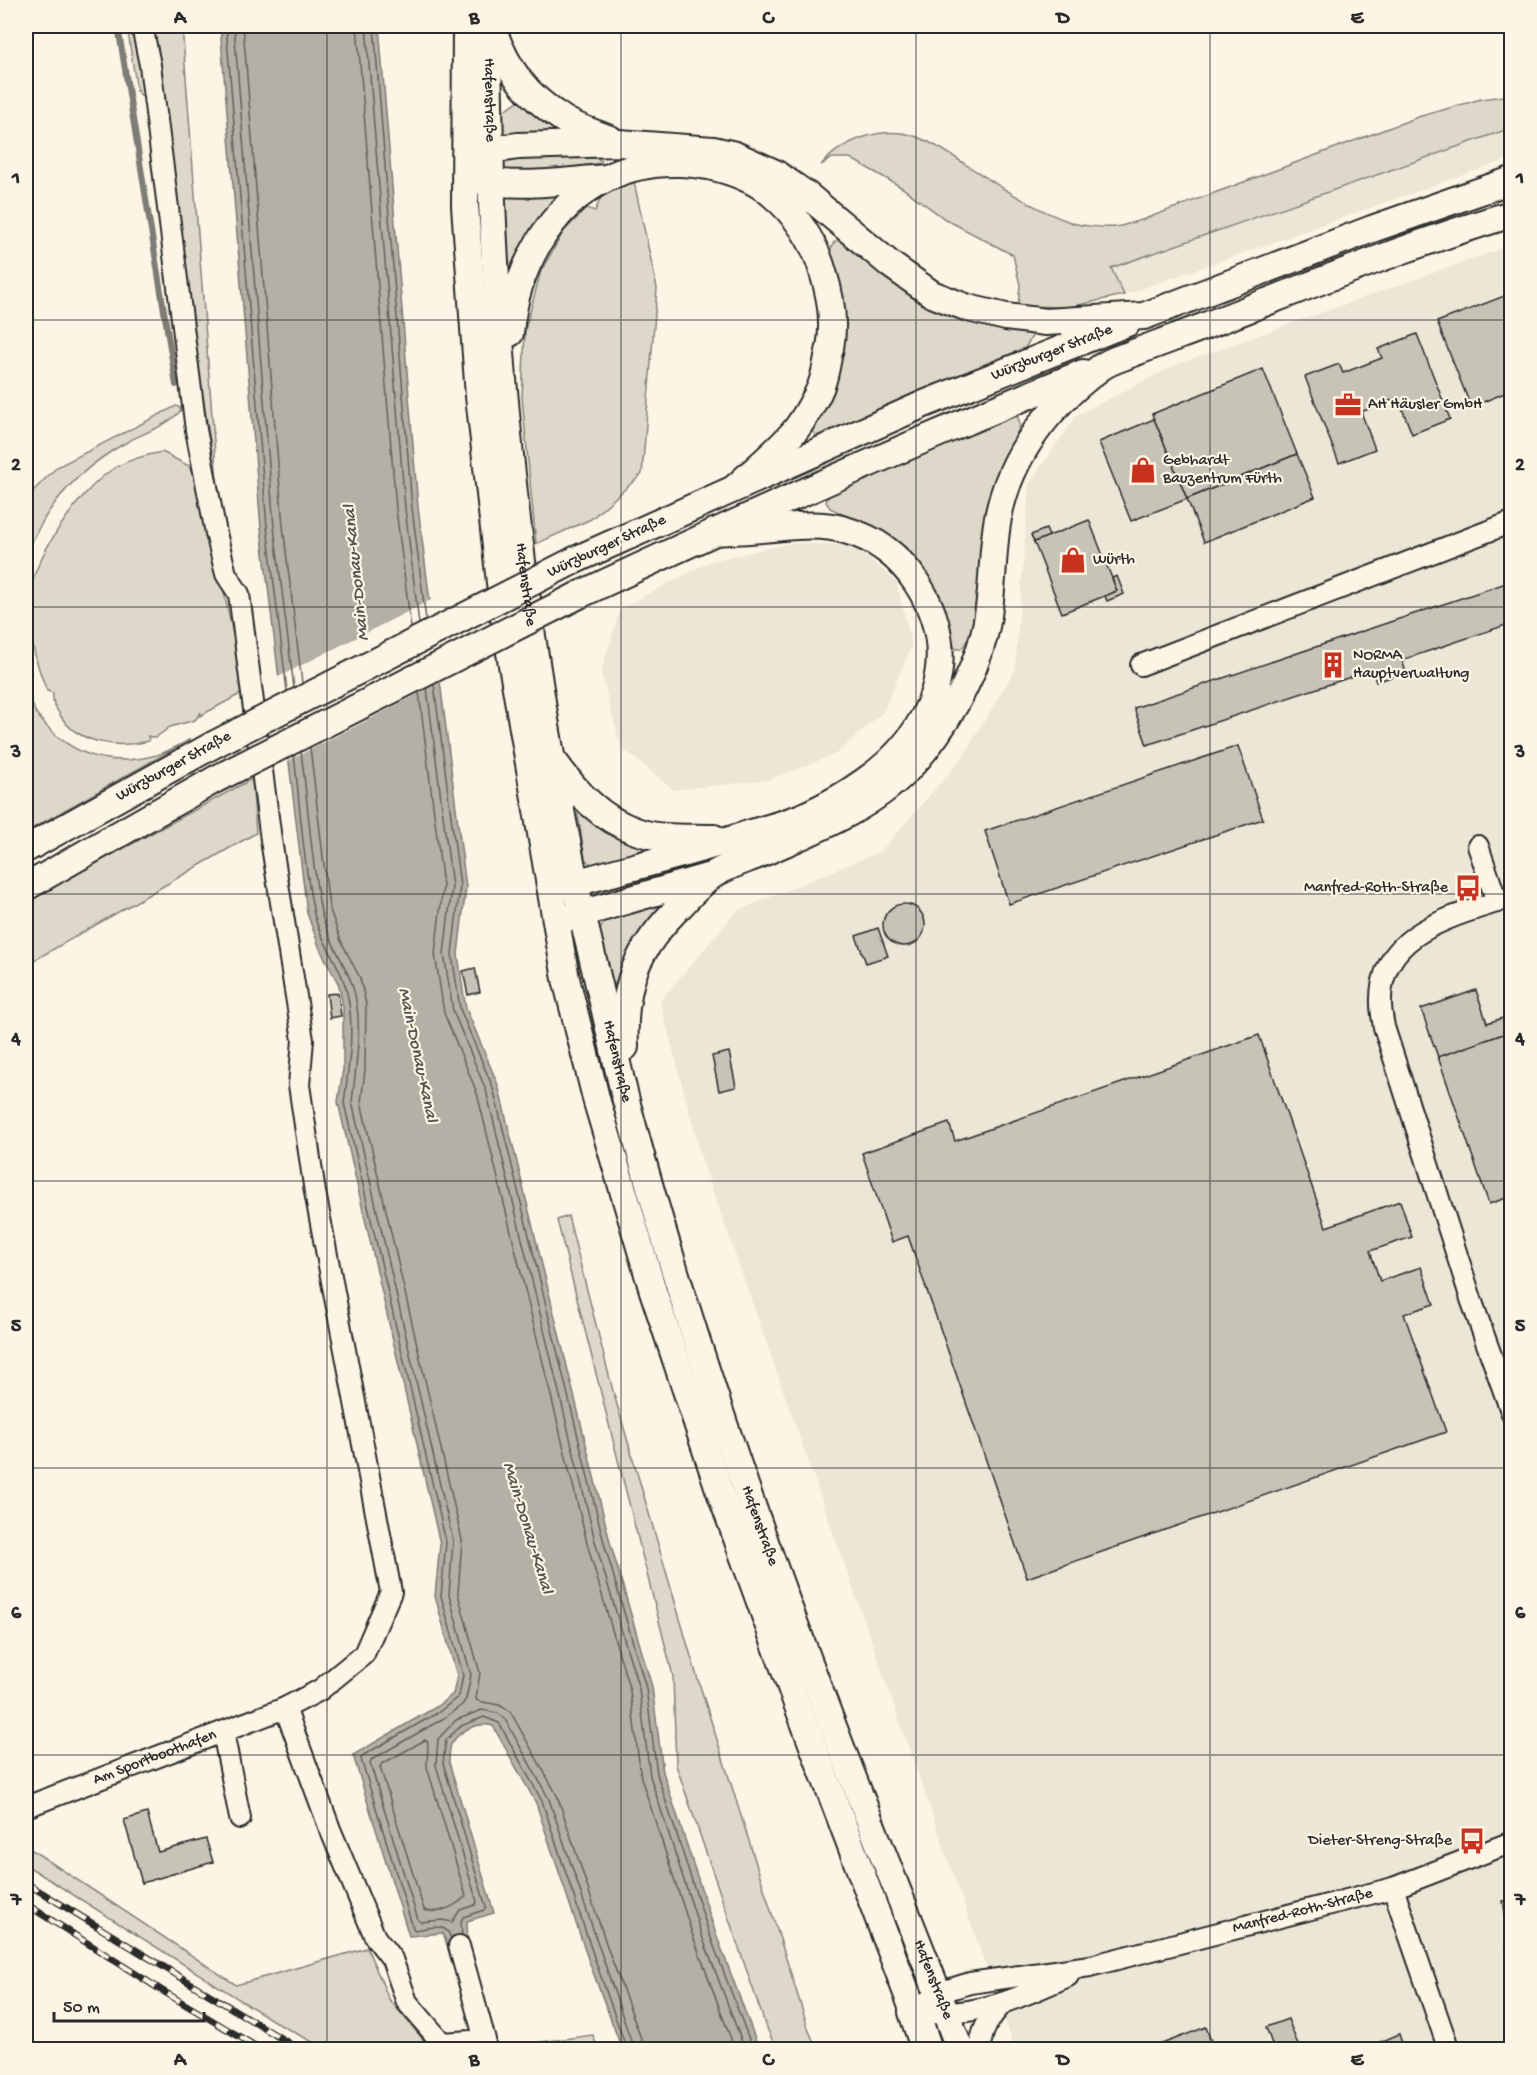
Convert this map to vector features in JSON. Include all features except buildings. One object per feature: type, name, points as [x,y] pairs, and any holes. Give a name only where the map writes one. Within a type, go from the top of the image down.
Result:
[{"type":"highway","name":"Hafenstraße","points":[[914,2012],[927,2049]]},
{"type":"main road","name":"Hafenstraße","points":[[466,26],[473,160],[491,182],[504,402],[527,602],[552,760],[575,883],[627,1104],[673,1265],[745,1483],[821,1695],[960,2049]]},
{"type":"main road","name":"Hafenstraße","points":[[489,26],[466,226],[471,267],[479,396],[504,618],[566,979],[597,1102],[661,1313],[723,1501],[914,2012]]},
{"type":"main road","points":[[489,26],[503,58],[524,88],[565,120],[619,143]]},
{"type":"main road","points":[[473,160],[619,143],[713,150],[735,155],[775,173],[807,195],[891,265],[932,294],[968,308],[1006,317],[1047,322],[1144,316]]},
{"type":"main road","points":[[504,402],[511,317],[520,280],[535,247],[551,222],[582,194],[606,178],[643,165],[682,163],[719,169],[752,181],[777,199],[800,225],[818,251],[830,296],[833,332],[822,385],[793,433],[736,487]]},
{"type":"main road","points":[[491,182],[520,184],[606,178]]},
{"type":"main road","name":"Würzburger Straße","points":[[26,849],[213,745],[575,560],[736,487],[924,404],[1144,316],[1372,229],[1512,180]]},
{"type":"main road","name":"Würzburger Straße","points":[[26,887],[216,779],[579,595],[714,532],[981,414],[1103,365],[1467,227],[1512,214]]},
{"type":"main road","points":[[555,920],[582,915],[711,876],[846,814],[886,788],[907,770],[927,747],[963,689],[985,632],[998,520],[1008,481],[1021,452],[1044,420],[1066,397],[1103,365]]},
{"type":"main road","points":[[550,890],[681,855],[805,816],[838,798],[884,766],[915,731],[927,712],[940,671],[937,627],[926,597],[906,566],[880,544],[844,529],[808,525],[714,532]]},
{"type":"main road","points":[[552,760],[577,792],[603,815],[637,832],[670,837],[736,838]]},
{"type":"main road","points":[[627,1104],[624,1011],[626,992],[632,975],[640,956],[654,935],[711,876]]},
{"type":"street","name":"Am Sportboothafen","points":[[26,1807],[285,1708],[320,1690],[363,1654],[391,1592],[315,1192],[299,1085],[303,1040],[271,840],[239,594],[226,574],[196,430],[150,65],[142,26]]},
{"type":"street","points":[[1141,665],[1512,522]]},
{"type":"street","points":[[1479,846],[1504,899],[1434,924],[1404,943],[1388,966],[1380,1003],[1384,1027],[1472,1302],[1512,1414]]},
{"type":"street","points":[[285,1708],[330,1829],[375,1937],[392,1959],[407,2002],[442,2043],[485,2040],[459,1946]]},
{"type":"street","points":[[223,1732],[240,1818]]},
{"type":"street","name":"Manfred-Roth-Straße","points":[[914,2012],[942,2003],[970,1983],[1089,1966],[1393,1888],[1512,1842]]},
{"type":"street","points":[[1393,1888],[1449,2049]]},
{"type":"street","name":"Manfred-Roth-Straße","points":[[942,2003],[975,2011],[1003,2002],[1089,1966]]},
{"type":"street","points":[[980,2049],[981,2036],[988,2019],[1003,2002]]},
{"type":"shaded area","points":[[127,26],[182,26],[218,493],[195,345],[167,124],[137,91]]},
{"type":"shaded area","points":[[1511,95],[1511,128],[1111,268],[1124,295],[1069,307],[1018,306],[1020,285],[1013,255],[945,219],[901,187],[850,158],[832,158],[821,165],[841,148],[865,137],[891,133],[904,134],[936,146],[1016,196],[1056,217],[1080,225],[1115,227],[1142,220],[1418,117],[1481,99]]},
{"type":"shaded area","points":[[523,98],[561,132],[501,137],[495,116]]},
{"type":"shaded area","points":[[1511,128],[1511,158],[1124,295],[1111,268]]},
{"type":"shaded area","points":[[597,158],[602,161],[601,163],[532,173],[502,171],[500,164],[523,159]]},
{"type":"shaded area","points":[[634,182],[657,288],[642,474],[591,519],[536,544],[522,398],[525,330],[541,271],[564,231],[587,208],[595,211],[602,195]]},
{"type":"shaded area","points":[[565,190],[511,276],[507,276],[501,199],[507,196]]},
{"type":"shaded area","points":[[843,239],[1033,335],[1025,348],[817,436],[810,430],[834,379],[843,347],[845,315],[843,298],[830,251],[834,242]]},
{"type":"shaded area","points":[[1511,245],[1511,2049],[1015,2049],[702,1160],[660,1001],[737,911],[881,851],[962,758],[1015,670],[1029,484],[1077,415],[1178,364]]},
{"type":"shaded area","points":[[176,406],[182,409],[170,420],[110,452],[79,476],[53,505],[26,557],[26,504],[33,491],[57,467]]},
{"type":"shaded area","points":[[1008,417],[1018,417],[1020,425],[1002,469],[996,494],[978,615],[961,649],[956,649],[861,523],[830,508],[826,502],[829,494]]},
{"type":"shaded area","points":[[162,452],[189,466],[201,486],[244,692],[200,716],[201,712],[195,720],[170,727],[155,738],[148,736],[149,741],[125,744],[100,742],[88,738],[67,725],[55,706],[53,693],[47,691],[39,670],[31,636],[29,601],[31,585],[58,530],[97,481],[122,464]]},
{"type":"shaded area","points":[[791,543],[853,545],[896,581],[912,645],[883,712],[836,754],[768,780],[674,790],[621,747],[601,673],[620,609],[711,561]]},
{"type":"shaded area","points":[[26,687],[36,713],[47,727],[73,747],[87,754],[119,760],[135,759],[163,753],[191,739],[26,832]]},
{"type":"shaded area","points":[[252,779],[256,833],[26,965],[26,903]]},
{"type":"shaded area","points":[[577,808],[650,847],[597,865],[589,863],[585,859]]},
{"type":"shaded area","points":[[684,861],[687,868],[623,892],[599,896],[597,889]]},
{"type":"shaded area","points":[[661,899],[667,902],[620,984],[612,983],[600,930],[605,919]]},
{"type":"shaded area","points":[[568,1216],[613,1391],[695,1670],[809,2031],[817,2049],[776,2049],[764,2021],[676,1765],[673,1676],[557,1220]]},
{"type":"shaded area","points":[[26,1846],[236,1985],[367,1948],[389,1999],[431,2049],[326,2049],[280,2025],[26,1865]]},
{"type":"shaded area","points":[[593,2035],[598,2049],[488,2049]]},
{"type":"water","name":"Main-Donau-Kanal","points":[[220,26],[379,26],[418,507],[466,887],[458,954],[466,1008],[498,1085],[610,1542],[652,1687],[663,1772],[715,1931],[759,2049],[622,2049],[588,1959],[536,1803],[493,1726],[476,1726],[460,1734],[451,1745],[449,1762],[494,1913],[467,1921],[468,1943],[448,1948],[443,1933],[409,1936],[353,1755],[436,1707],[453,1694],[457,1676],[435,1596],[440,1544],[338,1102],[343,1069],[343,1008],[339,985],[320,949],[307,913],[261,528]]},
{"type":"pier","points":[[433,599],[443,681],[286,762],[276,678]]},
{"type":"waterway","points":[[118,26],[176,385]]},
{"type":"railway","points":[[26,1883],[300,2050]]},
{"type":"railway","points":[[26,1904],[161,1990],[262,2050]]},
{"type":"place","name":"AH Häusler GmbH","points":[[1348,405]]},
{"type":"place","name":"Gebhardt Bauzentrum Fürth","points":[[1143,470]]},
{"type":"place","name":"Würth","points":[[1073,560]]},
{"type":"place","name":"NORMA Hauptverwaltung","points":[[1333,665]]},
{"type":"place","name":"Manfred-Roth-Straße","points":[[1468,888]]},
{"type":"place","name":"Dieter-Streng-Straße","points":[[1472,1841]]}]
